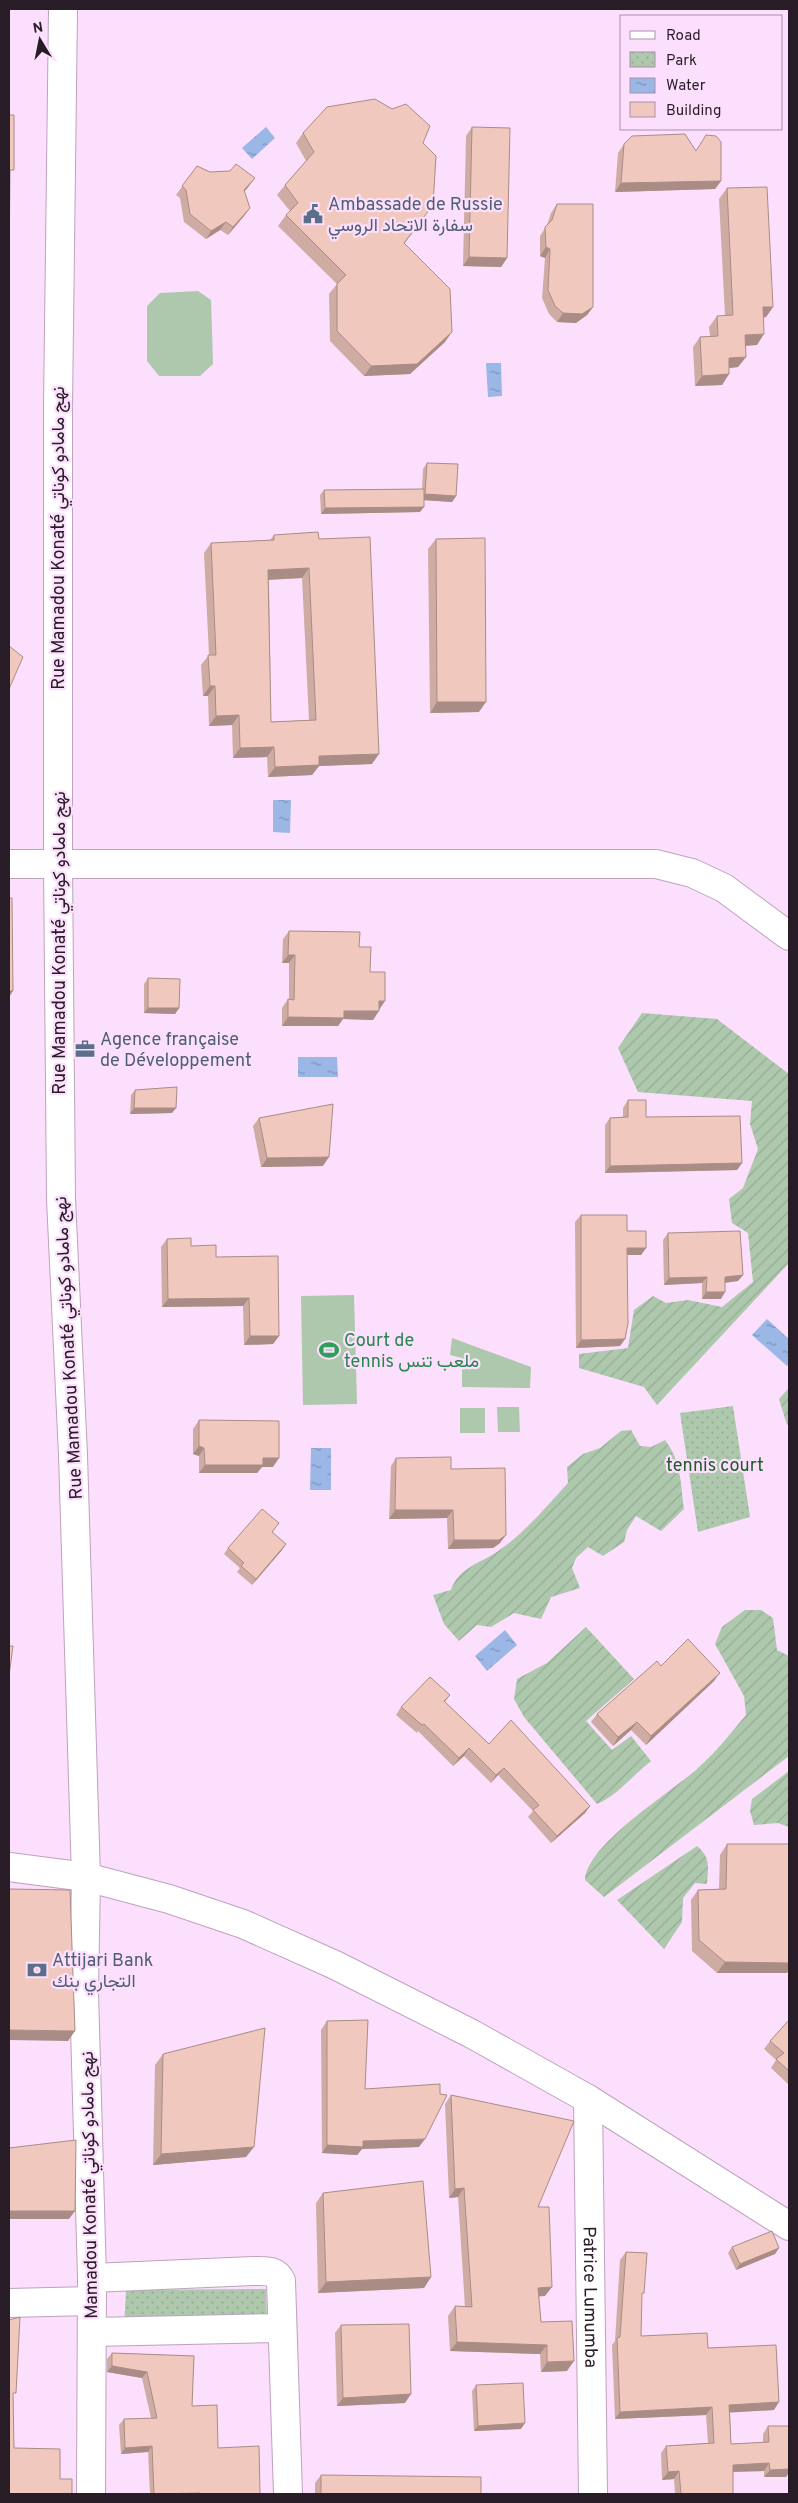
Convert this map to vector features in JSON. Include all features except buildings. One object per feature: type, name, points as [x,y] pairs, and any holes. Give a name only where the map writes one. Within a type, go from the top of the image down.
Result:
[{"type":"street","name":"Rue Mamadou Konaté نهج مامادو كوناتي","points":[[62,9],[58,407],[58,863],[61,1199],[74,1455],[86,1877]]},
{"type":"street","points":[[9,864],[656,864],[692,873],[724,888],[789,936]]},
{"type":"street","points":[[9,1867],[86,1877],[169,1899],[244,1924],[335,1966],[472,2034],[588,2099],[789,2226]]},
{"type":"street","name":"Mamadou Konaté نهج مامادو كوناتي","points":[[86,1877],[84,1992],[92,2290],[92,2494]]},
{"type":"street","name":"Patrice Lumumba","points":[[588,2099],[593,2494]]},
{"type":"street","points":[[9,2302],[253,2271],[274,2272],[281,2281],[288,2494]]},
{"type":"street","points":[[92,2332],[282,2328]]},
{"type":"green space","points":[[198,291],[211,300],[213,364],[200,376],[159,376],[147,361],[147,306],[160,293]]},
{"type":"green space","points":[[642,1013],[717,1019],[789,1074],[789,1263],[657,1405],[644,1387],[579,1368],[579,1354],[628,1348],[634,1310],[653,1296],[666,1303],[688,1300],[722,1307],[753,1282],[748,1233],[732,1223],[729,1199],[743,1188],[758,1149],[750,1124],[752,1101],[638,1092],[618,1048]]},
{"type":"green space","name":"Court de tennis ملعب تنس","points":[[354,1295],[357,1404],[303,1405],[301,1296]]},
{"type":"green space","points":[[452,1338],[531,1367],[530,1388],[462,1387],[462,1358],[450,1355]]},
{"type":"green space","points":[[789,1388],[789,1423],[787,1425],[779,1399]]},
{"type":"green space","name":"tennis court","points":[[733,1406],[750,1517],[698,1532],[680,1413]]},
{"type":"green space","points":[[497,1407],[519,1407],[520,1432],[498,1432]]},
{"type":"green space","points":[[460,1408],[485,1408],[485,1433],[460,1433]]},
{"type":"green space","points":[[631,1430],[640,1446],[651,1447],[665,1440],[671,1448],[681,1481],[684,1509],[661,1531],[636,1516],[627,1530],[624,1542],[603,1556],[588,1547],[576,1558],[572,1568],[580,1588],[551,1597],[541,1619],[514,1613],[491,1627],[477,1625],[459,1641],[444,1624],[433,1595],[451,1590],[460,1575],[466,1570],[494,1554],[527,1527],[568,1483],[567,1467],[583,1454],[600,1448],[621,1431]]},
{"type":"green space","points":[[745,1610],[761,1610],[773,1618],[777,1650],[789,1656],[789,1756],[604,1897],[585,1880],[589,1866],[600,1851],[614,1835],[704,1763],[746,1715],[744,1696],[715,1644],[722,1627]]},
{"type":"green space","points":[[586,1627],[634,1679],[586,1721],[612,1750],[631,1736],[651,1761],[619,1790],[597,1804],[524,1717],[514,1699],[517,1679],[547,1663]]},
{"type":"green space","points":[[789,1771],[789,1827],[778,1823],[754,1825],[750,1811],[752,1799]]},
{"type":"green space","points":[[697,1846],[707,1859],[707,1884],[695,1883],[683,1898],[682,1922],[664,1949],[617,1900]]},
{"type":"green space","points":[[266,2289],[267,2325],[124,2327],[126,2290]]},
{"type":"water","points":[[266,127],[275,138],[252,159],[242,148]]},
{"type":"water","points":[[486,363],[501,363],[502,396],[488,397]]},
{"type":"water","points":[[273,800],[291,800],[290,833],[273,832]]},
{"type":"water","points":[[298,1057],[337,1057],[338,1077],[298,1077]]},
{"type":"water","points":[[767,1319],[789,1339],[789,1363],[787,1366],[752,1335]]},
{"type":"water","points":[[311,1448],[331,1448],[331,1490],[310,1490]]},
{"type":"water","points":[[505,1630],[517,1645],[487,1671],[475,1656]]},
{"type":"place","name":"Ambassade de Russie سفارة الاتحاد الروسي","points":[[313,214]]},
{"type":"place","name":"Agence française de Développement","points":[[85,1049]]},
{"type":"place","name":"Court de tennis ملعب تنس","points":[[329,1350]]},
{"type":"place","name":"Attijari Bank التجاري بنك","points":[[37,1970]]}]
